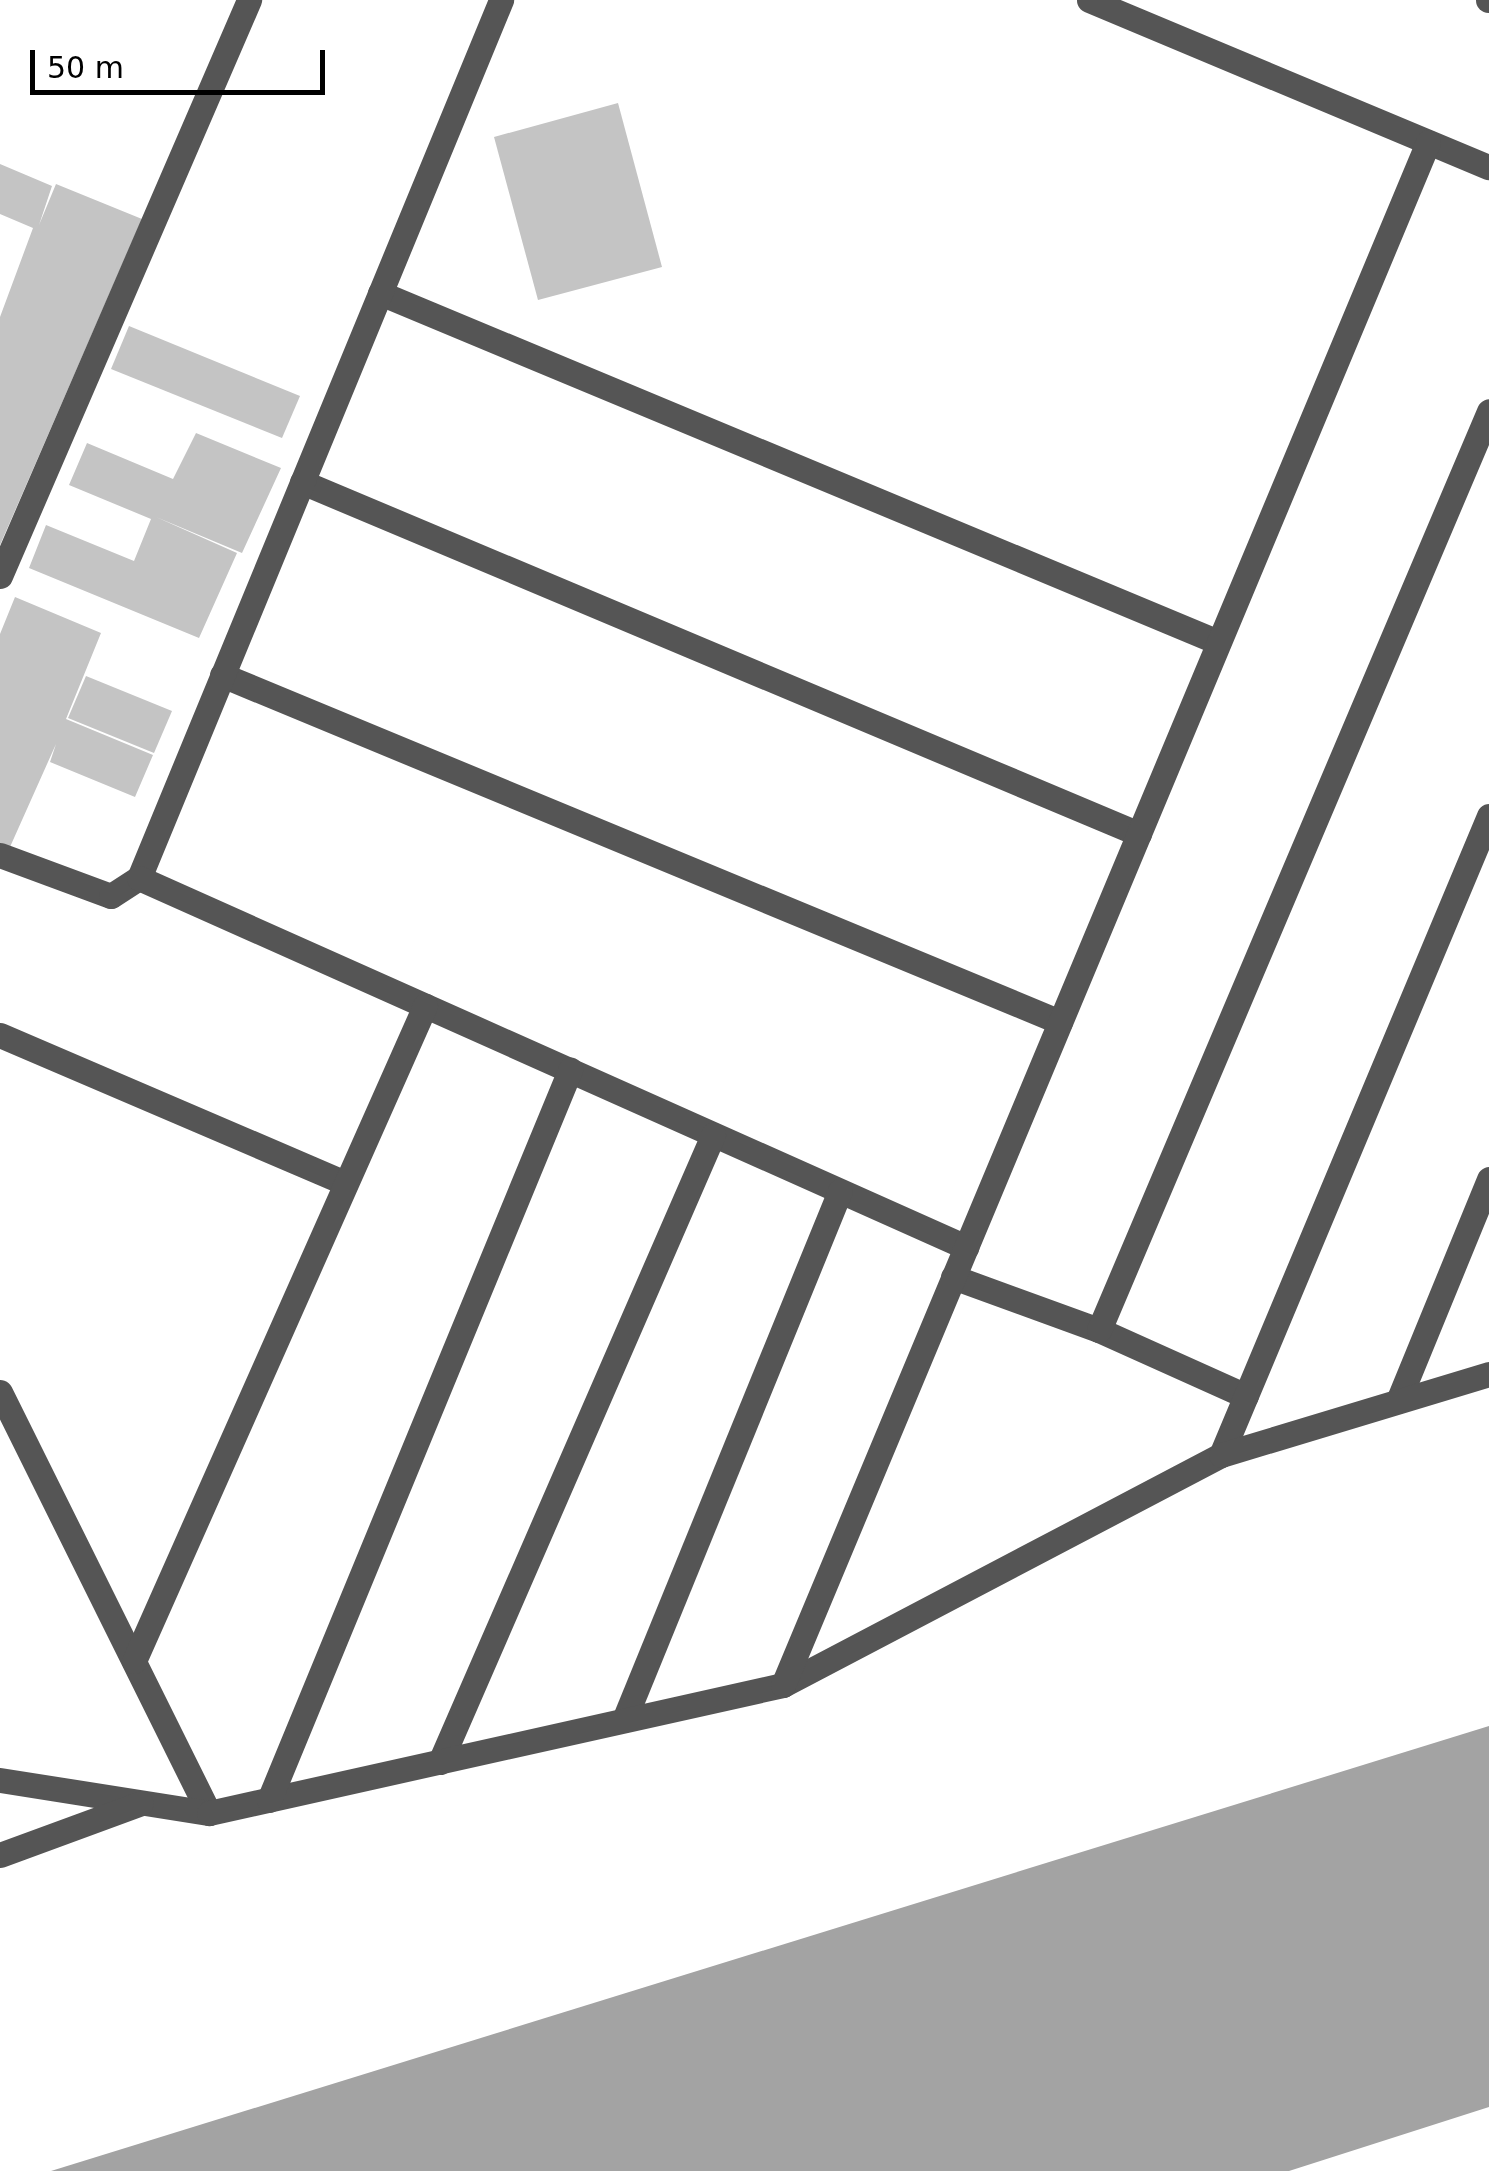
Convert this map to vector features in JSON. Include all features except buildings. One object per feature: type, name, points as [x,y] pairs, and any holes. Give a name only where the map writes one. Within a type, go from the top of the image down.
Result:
[{"type":"street","points":[[0,576],[249,0]]},
{"type":"street","points":[[0,854],[110,896],[123,894],[139,878],[502,0]]},
{"type":"street","points":[[1090,0],[1489,167]]},
{"type":"street","points":[[783,1684],[1428,142]]},
{"type":"street","points":[[380,293],[1218,642]]},
{"type":"street","points":[[1099,1330],[1489,412]]},
{"type":"street","points":[[302,482],[1139,834]]},
{"type":"street","points":[[222,676],[1060,1022]]},
{"type":"street","points":[[1221,1455],[1489,816]]},
{"type":"street","points":[[139,878],[966,1247]]},
{"type":"street","points":[[134,1661],[425,1006]]},
{"type":"street","points":[[0,1034],[346,1183]]},
{"type":"street","points":[[269,1800],[570,1070]]},
{"type":"street","points":[[440,1762],[713,1134]]},
{"type":"street","points":[[1398,1401],[1489,1179]]},
{"type":"street","points":[[624,1720],[840,1191]]},
{"type":"street","points":[[953,1277],[1099,1330],[1246,1396]]},
{"type":"street","points":[[0,1780],[209,1813],[783,1684],[1221,1455],[1489,1374]]},
{"type":"street","points":[[0,1392],[209,1813]]},
{"type":"street","points":[[0,1855],[143,1802]]},
{"type":"shaded area","points":[[1489,1726],[1489,2107],[1289,2171],[51,2171]]}]
